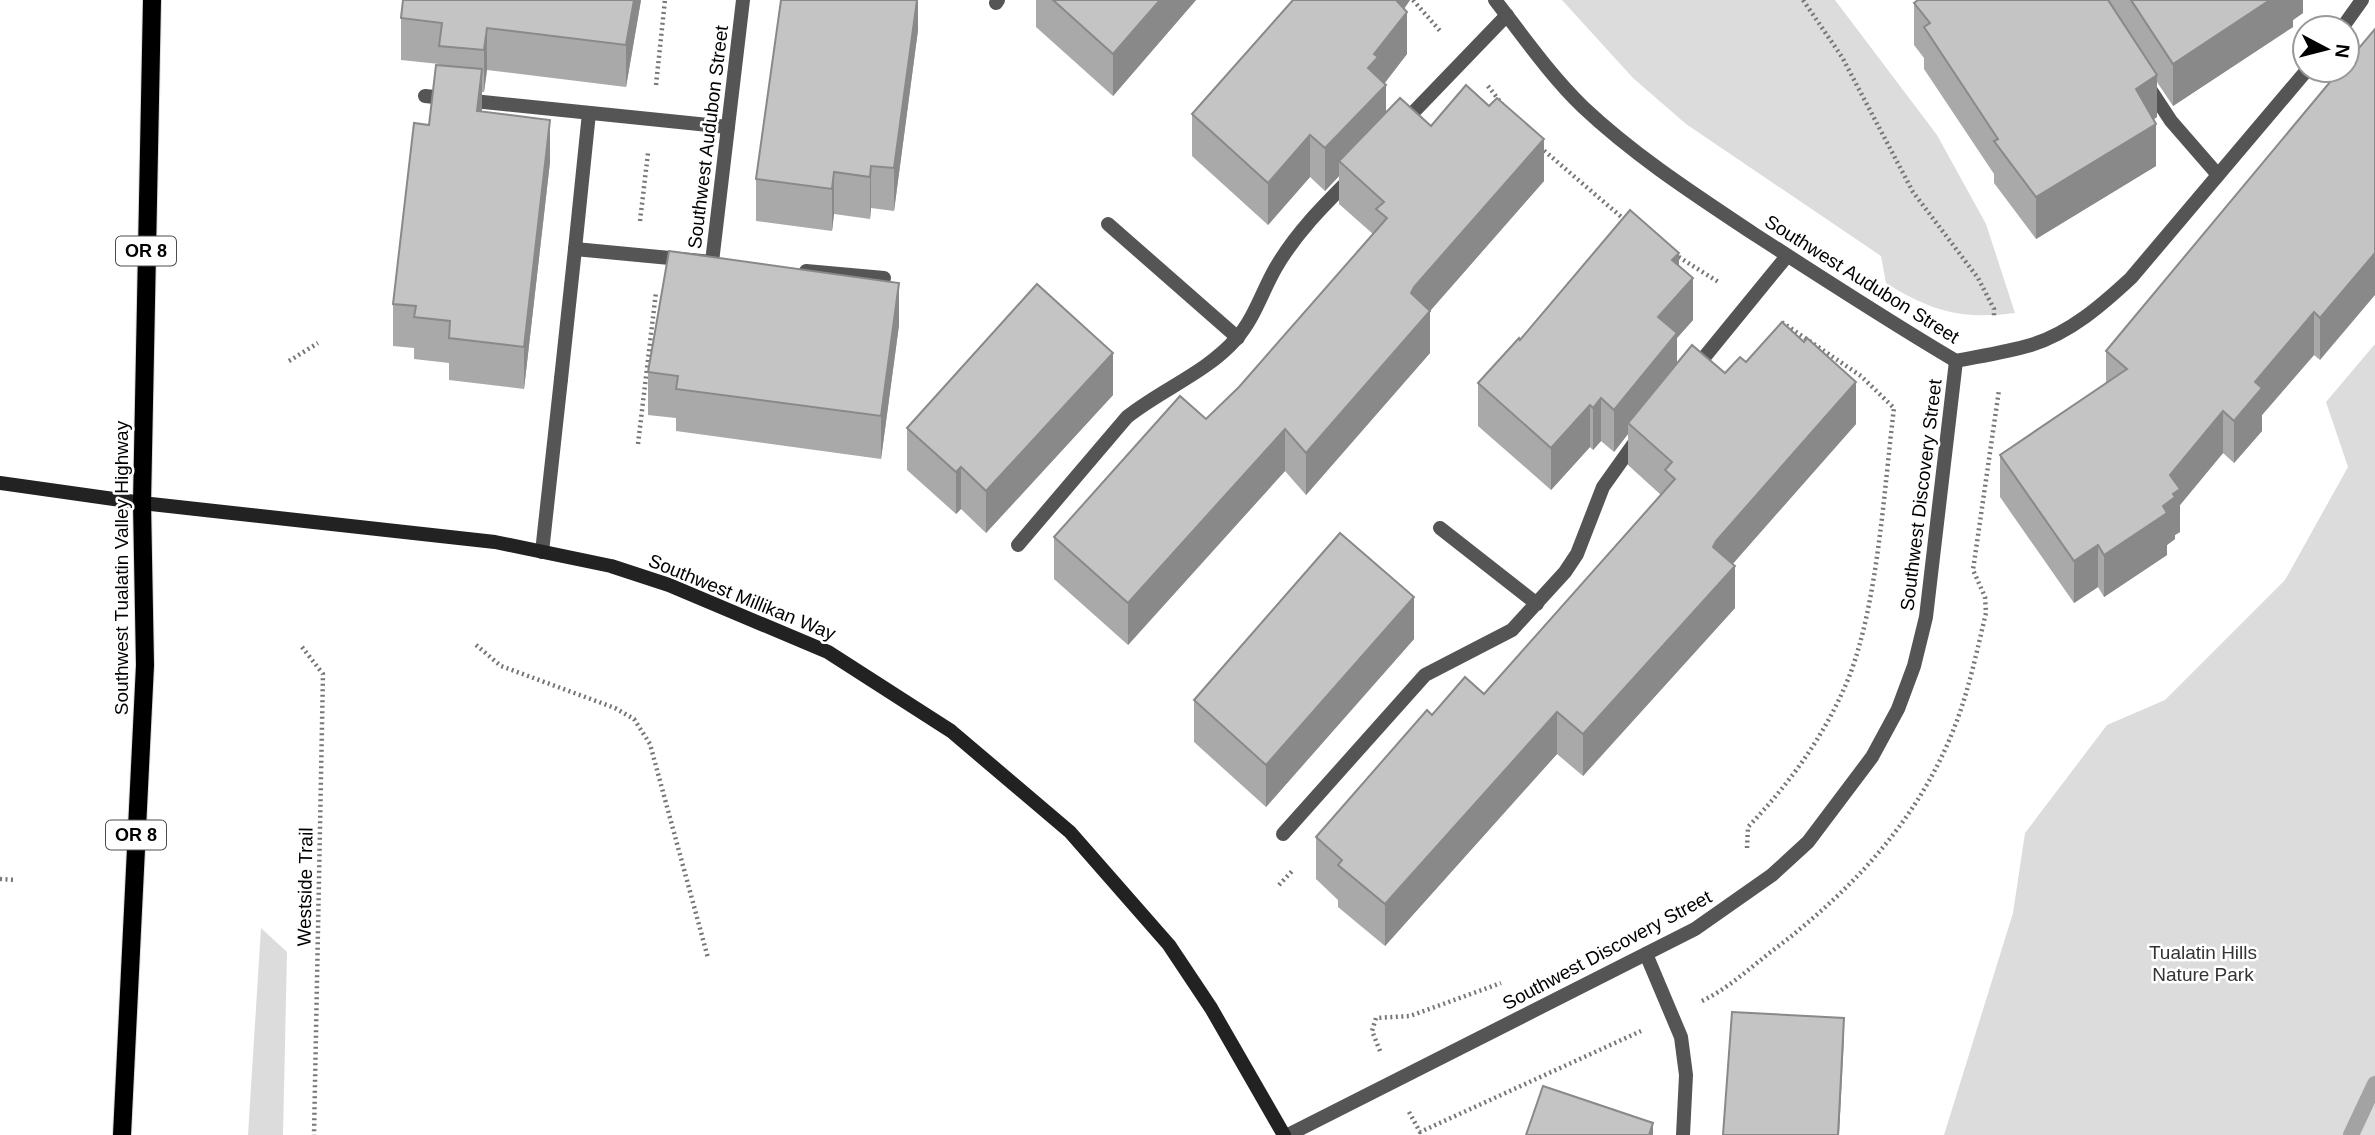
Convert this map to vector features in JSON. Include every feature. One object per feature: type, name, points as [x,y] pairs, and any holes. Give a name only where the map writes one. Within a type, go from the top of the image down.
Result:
[{"type":"main road","name":"Southwest Tualatin Valley Highway","points":[[122,1135],[145,665],[142,503],[152,0]]},
{"type":"street","name":"Southwest Audubon Street","points":[[575,249],[719,262],[728,127],[743,0]]},
{"type":"street","name":"Southwest Audubon Street","points":[[1495,0],[1580,104],[1617,138],[1667,177],[1787,256],[1956,361],[2032,345],[2067,329],[2100,307],[2131,278],[2295,84]]},
{"type":"street","points":[[1388,138],[1507,15]]},
{"type":"street","points":[[2142,77],[2171,121],[2218,175]]},
{"type":"street","points":[[425,96],[728,127]]},
{"type":"street","points":[[542,552],[589,113]]},
{"type":"street","points":[[1017,545],[1127,417],[1148,400],[1217,358],[1238,338],[1275,268],[1302,228],[1359,168]]},
{"type":"street","points":[[1108,224],[1238,338]]},
{"type":"street","points":[[1683,383],[1787,256]]},
{"type":"street","points":[[792,269],[884,278]]},
{"type":"street","name":"Southwest Discovery Street","points":[[1286,1135],[1695,929],[1733,905],[1808,842],[1872,757],[1898,709],[1926,617],[1956,361]]},
{"type":"street","points":[[1283,834],[1426,675],[1512,630],[1537,604],[1571,563],[1603,487],[1650,424]]},
{"type":"street","name":"Southwest Millikan Way","points":[[0,483],[142,503],[495,542],[611,566],[669,585],[828,652],[951,731],[1070,832],[1169,945],[1211,1008],[1286,1135]]},
{"type":"street","points":[[1440,528],[1537,604]]},
{"type":"street","points":[[1646,954],[1674,1016],[1685,1063],[1683,1135]]},
{"type":"path","points":[[1413,0],[1507,110]]},
{"type":"path","points":[[1533,141],[1630,224]]},
{"type":"path","points":[[1672,253],[1750,301],[1861,376],[1894,408],[1878,541],[1864,622],[1849,676],[1826,725],[1797,771],[1748,827],[1749,847],[1740,855]]},
{"type":"path","points":[[289,361],[318,343]]},
{"type":"path","points":[[476,645],[501,666],[615,708],[634,719],[650,744],[708,958]]},
{"type":"path","name":"Westside Trail","points":[[302,647],[323,674],[314,1135]]},
{"type":"path","points":[[0,879],[16,880]]},
{"type":"path","points":[[1508,980],[1410,1016],[1376,1018],[1372,1031],[1393,1082],[1420,1132],[1674,1016]]},
{"type":"green space","points":[[1562,0],[1835,0],[1937,135],[1986,224],[2015,313],[1978,315],[1947,311],[1932,307],[1886,283],[1881,256],[1686,124],[1633,78]]},
{"type":"green space","name":"Tualatin Hills Nature Park","points":[[2375,344],[2375,1135],[1944,1135],[2013,913],[2025,833],[2107,725],[2165,700],[2285,580],[2348,467],[2326,402]]},
{"type":"green space","points":[[261,928],[287,952],[283,1135],[248,1135]]},
{"type":"building","points":[[403,0],[634,0],[626,45],[487,28],[484,50],[439,46],[442,23],[401,18]]},
{"type":"building","points":[[781,0],[917,0],[894,168],[871,166],[870,177],[834,172],[832,189],[756,179]]},
{"type":"building","points":[[1053,0],[1160,0],[1113,54]]},
{"type":"building","points":[[1293,0],[1396,0],[1407,12],[1374,54],[1378,57],[1368,68],[1386,85],[1325,148],[1310,135],[1268,183],[1192,114]]},
{"type":"building","points":[[1918,0],[2108,0],[2157,75],[2136,89],[2156,124],[2036,197],[1994,141],[1998,139],[1924,27],[1930,23],[1914,3]]},
{"type":"building","points":[[2131,0],[2270,0],[2173,64]]},
{"type":"building","points":[[2375,29],[2375,253],[2320,318],[2314,312],[2255,382],[2262,388],[2234,421],[2223,411],[2170,475],[2180,489],[2173,494],[2175,497],[2163,506],[2167,513],[2104,555],[2098,545],[2074,561],[2000,455],[2127,369],[2106,351],[2328,84],[2361,84],[2361,46]]},
{"type":"building","points":[[436,65],[482,69],[477,111],[550,120],[524,347],[449,338],[450,321],[414,317],[416,306],[393,304],[414,123],[429,125]]},
{"type":"building","points":[[1466,85],[1489,106],[1497,98],[1544,139],[1414,287],[1411,293],[1430,311],[1306,453],[1285,429],[1128,603],[1054,537],[1180,396],[1206,419],[1239,387],[1387,218],[1376,209],[1384,202],[1339,161],[1400,98],[1431,126]]},
{"type":"building","points":[[1630,210],[1679,253],[1672,260],[1693,278],[1658,317],[1677,333],[1614,410],[1601,398],[1593,408],[1590,405],[1551,448],[1478,383],[1519,338],[1520,340]]},
{"type":"building","points":[[669,251],[899,283],[881,416],[676,389],[678,376],[648,372]]},
{"type":"building","points":[[1037,284],[1113,353],[986,491],[961,467],[956,472],[907,428]]},
{"type":"building","points":[[1782,322],[1804,342],[1807,338],[1856,382],[1716,541],[1713,547],[1735,566],[1583,734],[1557,712],[1385,904],[1338,865],[1342,860],[1316,837],[1427,710],[1432,715],[1465,677],[1484,694],[1675,479],[1665,470],[1672,462],[1628,423],[1692,345],[1725,373],[1740,357],[1746,362]]},
{"type":"building","points":[[1340,533],[1414,597],[1266,765],[1194,700]]},
{"type":"building","points":[[1732,1012],[1844,1018],[1838,1135],[1723,1135]]},
{"type":"building","points":[[1543,1086],[1653,1123],[1649,1135],[1526,1135]]},
{"type":"waterway","points":[[2351,1135],[2375,1084]]}]
